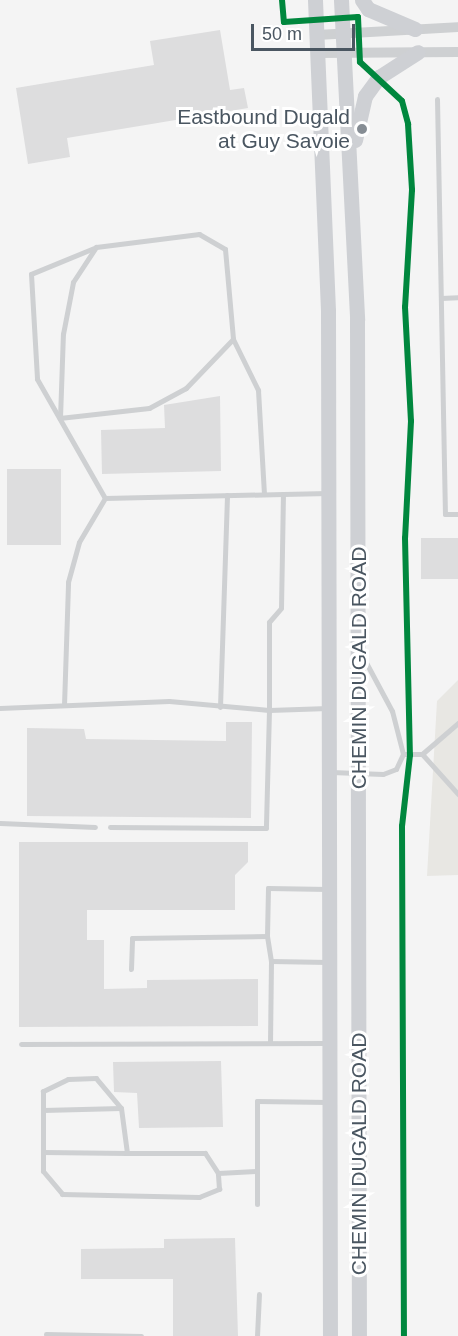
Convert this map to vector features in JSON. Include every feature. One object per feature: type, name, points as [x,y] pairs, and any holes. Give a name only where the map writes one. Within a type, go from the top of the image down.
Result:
[{"type":"main road","name":"CHEMIN DUGALD ROAD","points":[[315,0],[329,493],[330,772],[327,1043],[330,1102],[330,1336]]},
{"type":"main road","name":"CHEMIN DUGALD ROAD","points":[[341,0],[351,154],[360,649],[359,1336]]},
{"type":"main road","points":[[362,0],[368,9],[415,29]]},
{"type":"main road","points":[[351,154],[365,96],[379,77],[418,52]]},
{"type":"street","points":[[317,34],[458,27]]},
{"type":"street","points":[[318,52],[458,52]]},
{"type":"lane","points":[[437,99],[445,514],[458,514]]},
{"type":"lane","points":[[105,498],[37,379],[31,274],[96,247],[199,234],[225,249],[233,339],[258,390],[264,495]]},
{"type":"lane","points":[[60,418],[63,334],[73,282],[96,247]]},
{"type":"lane","points":[[441,298],[458,297]]},
{"type":"lane","points":[[60,418],[149,408],[186,388],[233,339]]},
{"type":"lane","points":[[105,498],[329,493]]},
{"type":"lane","points":[[110,827],[266,828],[269,622],[281,608],[283,494]]},
{"type":"lane","points":[[220,707],[227,495]]},
{"type":"lane","points":[[64,705],[68,582],[79,542],[105,498]]},
{"type":"lane","points":[[330,772],[359,773],[396,769],[403,754],[392,711],[360,649]]},
{"type":"lane","points":[[0,708],[169,701],[269,710],[329,708]]},
{"type":"lane","points":[[403,754],[422,754],[458,723]]},
{"type":"lane","points":[[422,754],[458,794]]},
{"type":"lane","points":[[0,823],[96,826]]},
{"type":"lane","points":[[270,1043],[271,961],[267,936],[268,888],[329,889]]},
{"type":"lane","points":[[131,969],[132,938],[267,936]]},
{"type":"lane","points":[[271,961],[328,962]]},
{"type":"lane","points":[[21,1044],[327,1043]]},
{"type":"lane","points":[[43,1152],[127,1153],[205,1153],[218,1173],[219,1189],[199,1197],[62,1194],[43,1171],[43,1152],[44,1091],[68,1079],[96,1078],[121,1108],[127,1153]]},
{"type":"lane","points":[[257,1204],[257,1101],[330,1102]]},
{"type":"lane","points":[[44,1110],[121,1108]]},
{"type":"lane","points":[[218,1173],[257,1172]]},
{"type":"lane","points":[[257,1336],[259,1294]]},
{"type":"lane","points":[[46,1334],[141,1336]]},
{"type":"shaded area","points":[[458,680],[458,875],[427,876],[437,701]]},
{"type":"building","points":[[220,30],[230,90],[244,88],[248,108],[67,138],[70,157],[28,164],[16,88],[154,65],[150,41]]},
{"type":"building","points":[[220,396],[221,471],[102,474],[101,430],[165,428],[164,405]]},
{"type":"building","points":[[7,469],[61,469],[61,545],[7,545]]},
{"type":"building","points":[[421,538],[458,538],[458,579],[421,579]]},
{"type":"building","points":[[226,722],[252,722],[251,818],[27,816],[27,728],[84,729],[86,739],[226,741]]},
{"type":"building","points":[[19,842],[248,842],[248,862],[235,875],[235,910],[87,910],[87,940],[104,940],[104,989],[147,988],[147,980],[258,979],[258,1026],[19,1027]]},
{"type":"building","points":[[221,1061],[223,1127],[139,1128],[137,1093],[114,1092],[113,1062]]},
{"type":"building","points":[[235,1238],[238,1336],[173,1336],[173,1279],[81,1279],[81,1249],[164,1248],[164,1239]]},
{"type":"cycle path","points":[[282,0],[284,22],[358,17],[360,62],[402,101],[408,124],[412,190],[405,307],[411,421],[405,538],[410,755],[402,826],[404,1336]]},
{"type":"place","name":"Eastbound Dugald at Guy Savoie","points":[[362,129]]}]
